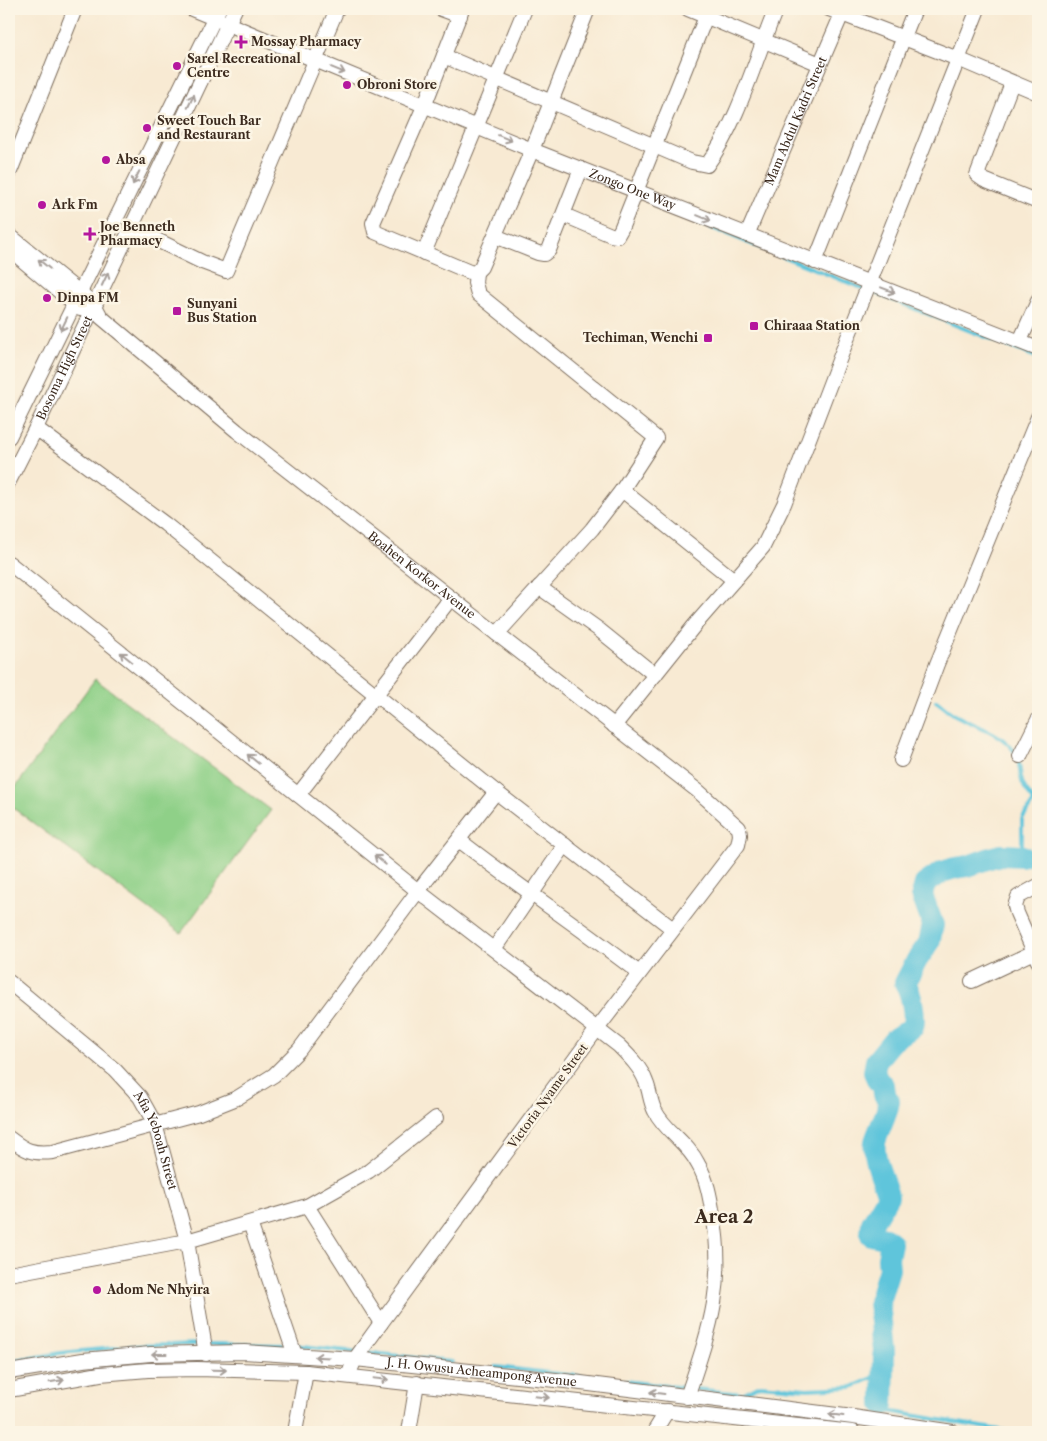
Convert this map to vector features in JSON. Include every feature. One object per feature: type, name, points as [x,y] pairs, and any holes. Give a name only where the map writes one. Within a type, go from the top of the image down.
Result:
[{"type":"street","points":[[9,174],[75,9]]},
{"type":"street","name":"Zongo One Way","points":[[192,9],[217,13],[229,24],[532,150],[1038,349]]},
{"type":"street","name":"Bosoma High Street","points":[[9,481],[94,312],[130,227],[235,9]]},
{"type":"street","points":[[130,227],[202,262],[226,271],[337,9]]},
{"type":"street","points":[[441,9],[461,12],[425,104],[373,223],[375,232],[467,272],[476,272]]},
{"type":"street","points":[[424,253],[478,127],[525,9]]},
{"type":"street","points":[[497,634],[592,529],[622,490],[656,438],[478,294],[475,283],[476,272],[481,267],[532,150],[588,9]]},
{"type":"street","points":[[688,9],[707,12],[763,40],[820,64]]},
{"type":"street","points":[[444,56],[692,162],[707,165],[729,126],[752,73],[776,9]]},
{"type":"street","points":[[829,9],[843,11],[1038,94]]},
{"type":"street","points":[[815,262],[915,9]]},
{"type":"street","points":[[614,726],[694,626],[763,547],[773,529],[978,9]]},
{"type":"street","name":"Mam Abdul Kadri Street","points":[[747,235],[843,11]]},
{"type":"street","points":[[564,215],[617,236],[707,12]]},
{"type":"street","name":"Bosoma High Street","points":[[9,438],[217,13]]},
{"type":"street","points":[[1012,83],[977,175],[984,180],[1038,202]]},
{"type":"street","points":[[494,236],[544,254],[549,250],[581,169]]},
{"type":"street","name":"Boahen Korkor Avenue","points":[[9,235],[77,299]]},
{"type":"street","name":"Boahen Korkor Avenue","points":[[9,249],[94,312],[238,431],[698,791],[731,819],[739,828],[740,834]]},
{"type":"street","points":[[1020,341],[1038,301]]},
{"type":"street","points":[[901,760],[937,664],[1038,417]]},
{"type":"street","points":[[36,428],[165,524],[496,792],[673,929]]},
{"type":"street","points":[[622,490],[734,580]]},
{"type":"street","points":[[9,563],[418,891],[619,1046],[634,1062],[646,1081],[655,1111],[688,1148],[698,1164],[708,1189],[717,1237],[716,1299],[708,1334],[688,1397]]},
{"type":"street","points":[[539,587],[598,629],[655,675]]},
{"type":"street","points":[[298,795],[451,598]]},
{"type":"street","points":[[1020,756],[1038,720]]},
{"type":"street","points":[[9,1138],[19,1146],[36,1153],[54,1152],[198,1113],[237,1098],[274,1075],[299,1050],[418,891],[496,792]]},
{"type":"street","name":"Victoria Nyame Street","points":[[348,1376],[355,1359],[381,1323],[597,1029],[738,845],[740,834]]},
{"type":"street","points":[[458,840],[592,936],[639,973]]},
{"type":"street","points":[[494,949],[565,845]]},
{"type":"street","points":[[972,981],[1037,954],[1017,913],[1016,906],[1018,897],[1038,886]]},
{"type":"street","name":"Afia Yeboah Street","points":[[9,982],[115,1070],[140,1097],[155,1124],[188,1241],[206,1354]]},
{"type":"street","points":[[9,1274],[188,1241],[307,1206],[369,1171],[436,1118]]},
{"type":"street","points":[[307,1206],[381,1323]]},
{"type":"street","points":[[250,1223],[294,1355]]},
{"type":"street","name":"J. H. Owusu Acheampong Avenue","points":[[9,1372],[83,1360],[152,1354],[244,1352],[294,1355],[355,1359],[565,1381],[853,1417],[953,1432]]},
{"type":"street","name":"J. H. Owusu Acheampong Avenue","points":[[9,1390],[100,1374],[148,1370],[197,1369],[306,1372],[853,1432]]},
{"type":"street","points":[[296,1432],[306,1372]]},
{"type":"street","points":[[409,1432],[417,1383]]},
{"type":"street","points":[[654,1432],[666,1411]]},
{"type":"green space","points":[[95,679],[271,810],[181,933],[9,805],[9,796]]},
{"type":"waterway","points":[[659,207],[864,289]]},
{"type":"waterway","points":[[870,291],[1038,358]]},
{"type":"waterway","points":[[936,701],[955,715],[1002,738],[1016,754],[1023,783],[1034,801],[1022,819],[1022,856],[1038,856]]},
{"type":"waterway","points":[[883,1405],[884,1351],[879,1302],[889,1269],[888,1258],[891,1243],[885,1238],[871,1235],[872,1223],[888,1196],[875,1154],[875,1142],[887,1112],[889,1101],[884,1094],[883,1085],[878,1081],[874,1072],[876,1061],[894,1039],[913,1027],[912,1004],[905,983],[917,960],[929,943],[933,925],[922,895],[925,884],[942,872],[955,868],[968,866],[1001,855],[1022,856]]},
{"type":"waterway","points":[[9,1362],[60,1353],[133,1346],[200,1344]]},
{"type":"waterway","points":[[207,1344],[288,1345]]},
{"type":"waterway","points":[[295,1345],[357,1352]]},
{"type":"waterway","points":[[364,1352],[452,1362]]},
{"type":"waterway","points":[[496,1367],[742,1394],[760,1385],[807,1389],[852,1387],[884,1373]]},
{"type":"waterway","points":[[882,1410],[1012,1432]]},
{"type":"place","name":"Mossay Pharmacy","points":[[241,42]]},
{"type":"place","name":"Sarel Recreational Centre","points":[[177,66]]},
{"type":"place","name":"Obroni Store","points":[[347,85]]},
{"type":"place","name":"Sweet Touch Bar and Restaurant","points":[[147,128]]},
{"type":"place","name":"Absa","points":[[106,160]]},
{"type":"place","name":"Ark Fm","points":[[42,205]]},
{"type":"place","name":"Joe Benneth Pharmacy","points":[[90,234]]},
{"type":"place","name":"Dinpa FM","points":[[47,298]]},
{"type":"place","name":"Sunyani Bus Station","points":[[177,311]]},
{"type":"place","name":"Chiraaa Station","points":[[754,326]]},
{"type":"place","name":"Techiman, Wenchi","points":[[708,338]]},
{"type":"place","name":"Adom Ne Nhyira","points":[[97,1290]]},
{"type":"district","name":"Area 2","points":[[724,1217]]}]
